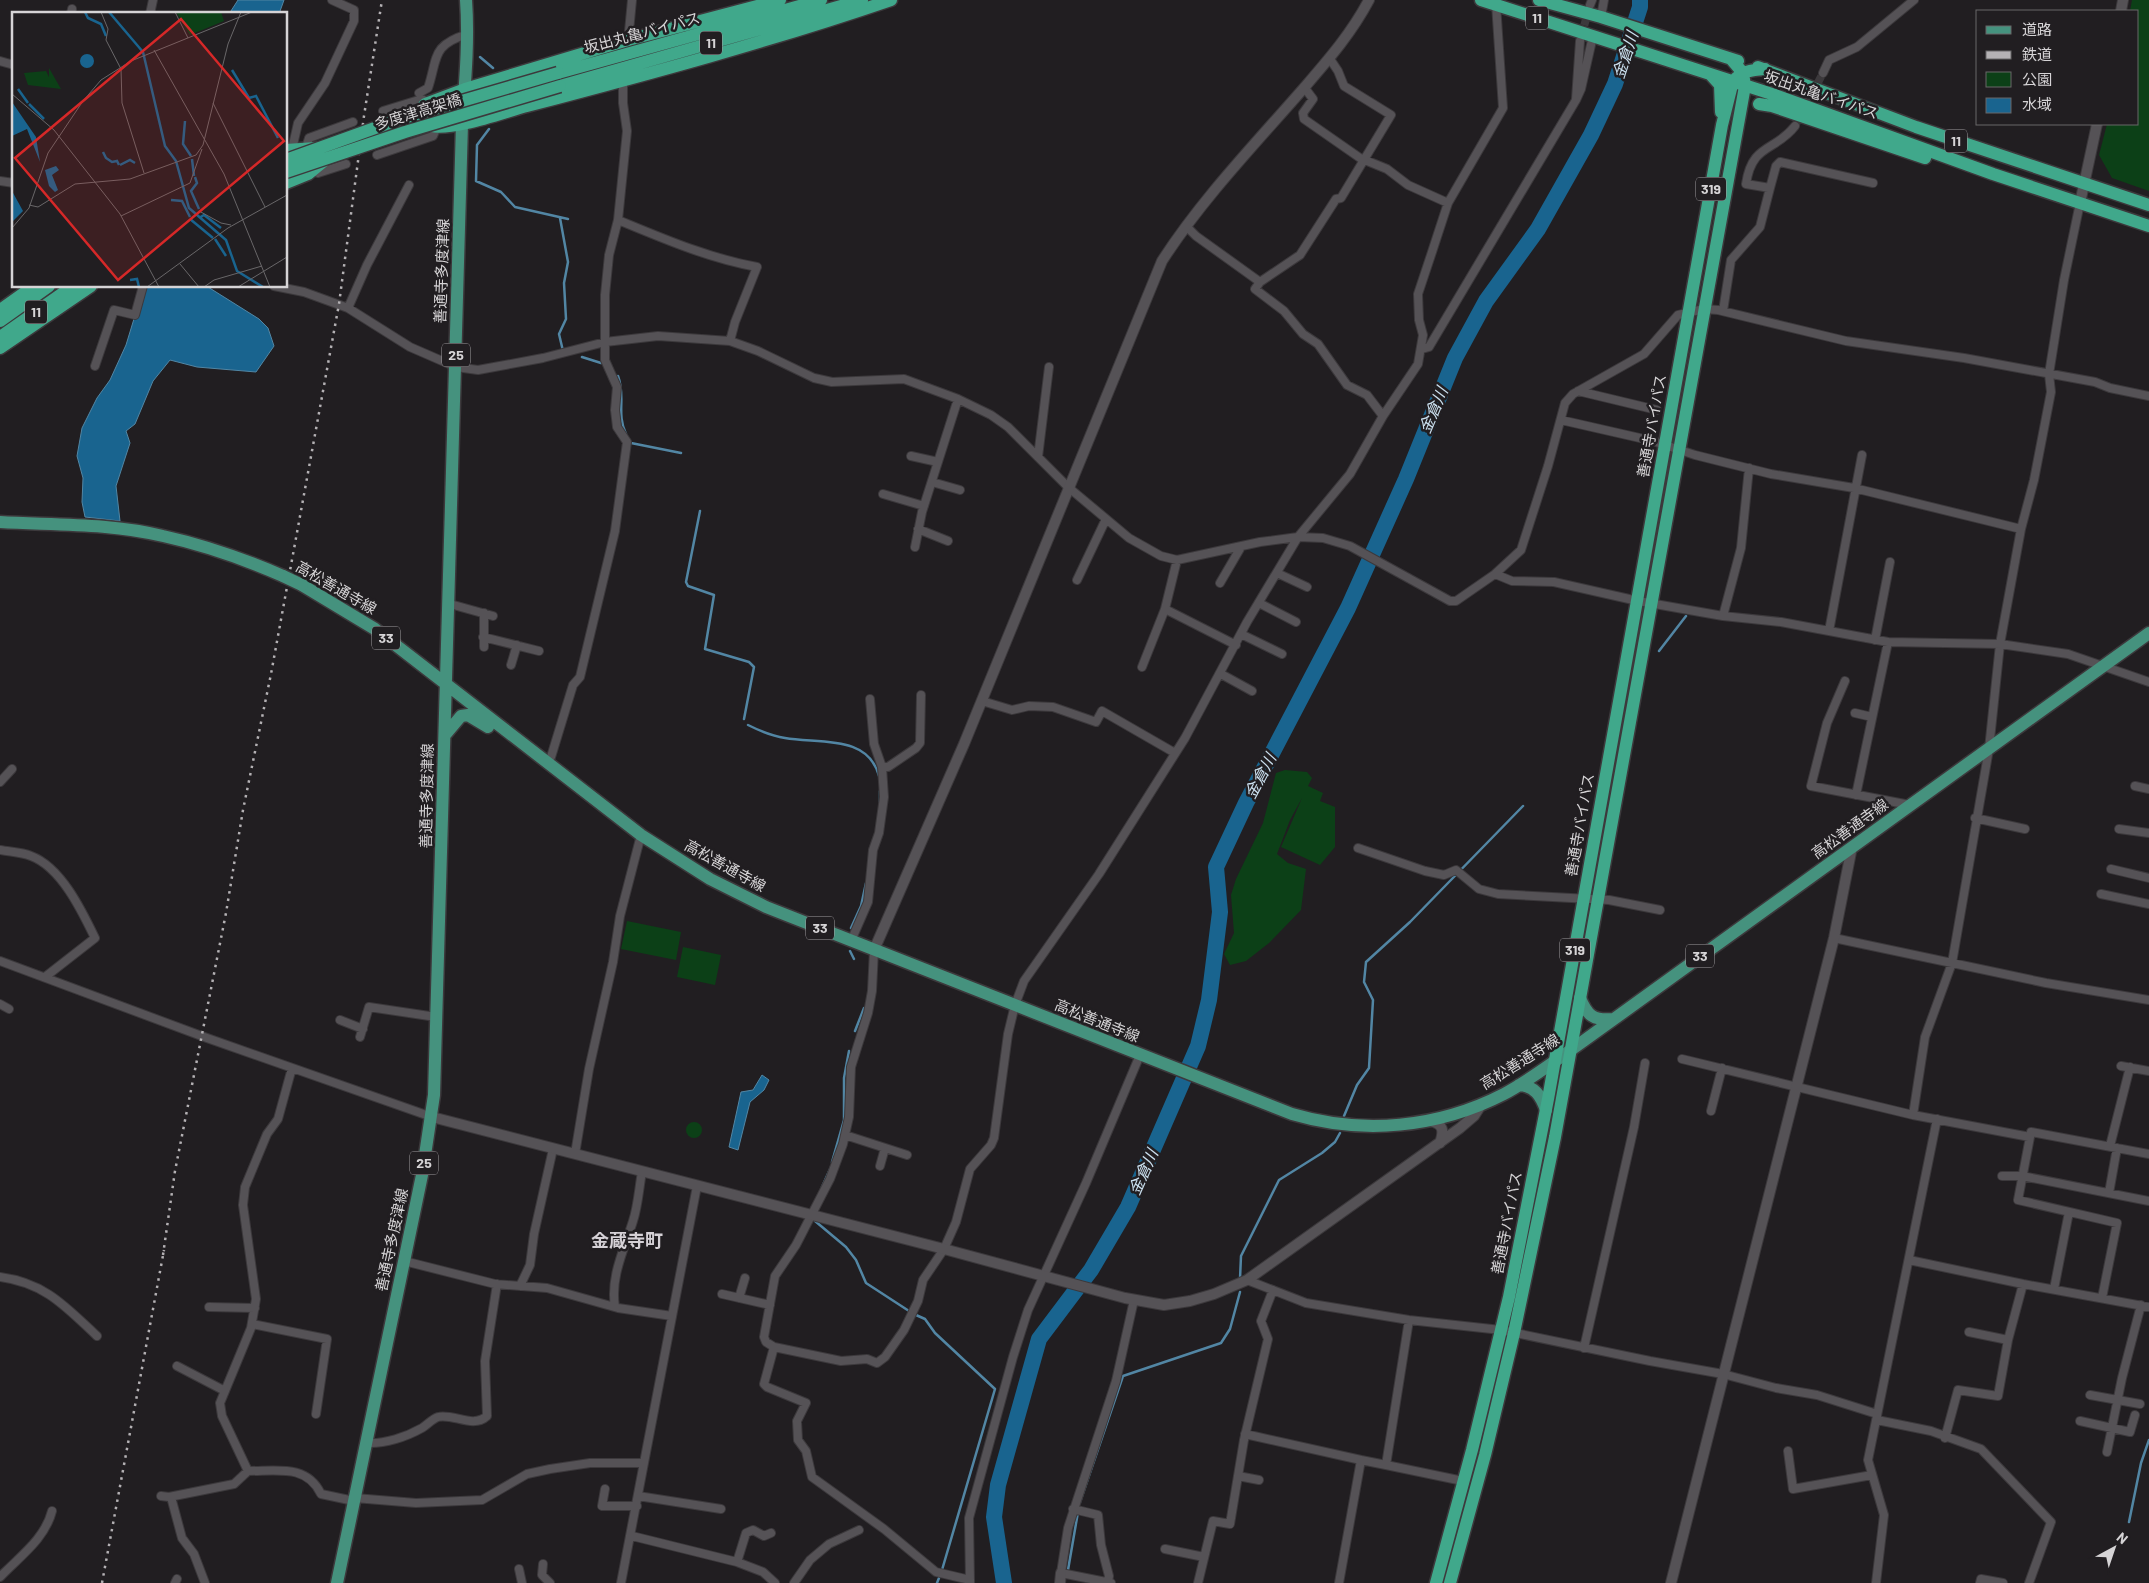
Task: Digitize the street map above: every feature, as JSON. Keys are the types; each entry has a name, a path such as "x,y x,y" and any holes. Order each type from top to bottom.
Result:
{"highway":[{"path":"780,0 464,89 428,103 415,121 437,127 462,124 623,78 754,45 890,0"},
{"name":"坂出丸亀バイパス","path":"558,73 821,0"},
{"name":"坂出丸亀バイパス","path":"560,86 862,0"},
{"name":"坂出丸亀バイパス","path":"1481,0 1733,81 1993,174 2149,226"},
{"name":"坂出丸亀バイパス","path":"1539,0 1601,17 1683,45 1765,69 1916,127 2149,205"},
{"path":"1732,60 1743,73"},
{"path":"1733,81 1743,73 1765,69"},
{"name":"多度津高架橋","path":"292,152 558,73"},
{"name":"善通寺バイパス","path":"1450,1583 1485,1454 1514,1333 1571,1050 1745,86 1743,73"},
{"path":"1710,74 1720,85 1722,125"},
{"name":"善通寺バイパス","path":"1436,1583 1464,1481 1501,1330 1546,1110 1722,125 1733,81"},
{"name":"多度津高架橋","path":"288,171 405,132 560,86"},
{"path":"1736,134 1752,109 1759,104 1773,102 1811,108"},
{"path":"1759,104 1772,106 1921,157 1993,174"},
{"path":"288,180 311,171 333,150 292,152"},
{"path":"0,310 31,288"},
{"name":"11","path":"0,321 46,288"},
{"name":"11","path":"0,337 70,288"},
{"path":"0,348 88,288"}],"main road":[{"name":"善通寺多度津線","path":"337,1583 432,1117 449,648 462,124 464,67 468,34 466,0"},
{"name":"高松善通寺線","path":"0,522 126,529 163,536 249,562 283,576 302,585 375,629 640,835 734,892 874,950 1203,1080 1313,1120 1362,1127 1408,1125 1430,1121 1481,1105 1519,1085 1613,1020 2149,633"},
{"path":"375,629 390,636 430,666 442,659 449,648"},
{"path":"446,710 454,700 464,699"},
{"path":"445,735 454,722 461,716 468,715 514,744 527,748"},
{"path":"1580,998 1585,1010 1591,1017 1597,1020 1613,1020"},
{"path":"1519,1085 1530,1087 1538,1093 1546,1110"}],"street":[{"path":"288,171 298,123 325,83 354,22 354,10 332,0"},
{"path":"628,42 632,0"},
{"path":"1369,0 1355,25 1330,59 1186,226 1162,261 1150,288 982,701 874,950 872,991 868,1013 851,1067 849,1116 845,1135 830,1179 796,1245 775,1276 764,1337 766,1342 774,1347 841,1361 867,1359 877,1363 885,1357 904,1330 918,1301 923,1280 944,1249 956,1222 970,1169 991,1145 994,1138 1008,1034 1014,1005 1024,981 1099,874 1175,753 1221,674 1241,634 1298,537 1350,474 1383,416 1414,370 1421,356 1423,335 1418,294 1448,203 1487,139 1503,108 1496,4"},
{"path":"1601,17 1604,0"},
{"path":"1823,72 1829,60 1857,47 1914,0"},
{"path":"419,93 428,88 433,62 438,52 446,43 468,34"},
{"path":"1422,349 1429,347 1576,100 1581,89 1593,36"},
{"path":"1576,100 1580,41"},
{"path":"1330,59 1338,71 1344,86 1392,115 1341,198 1336,199 1314,230 1300,255 1260,282 1255,289 1284,311 1303,334 1318,344 1348,385 1367,395 1383,416"},
{"path":"551,757 573,685 580,677 615,531 627,442 617,427 615,410 617,387 605,360 609,254 618,220 627,132 622,103 623,78"},
{"path":"1304,87 1313,99 1303,114 1304,120 1365,159 1387,169 1408,184 1448,203"},
{"path":"377,156 433,136 437,127 428,103 422,99 383,111"},
{"path":"292,152 309,138 353,122"},
{"path":"1913,1116 1925,1037 1952,963 1975,818 1989,749 2000,644 2021,529 2034,480 2051,392 2048,374 2064,280 2098,125"},
{"path":"1770,188 1746,184 1752,161 1761,151 1784,137 1796,126"},
{"path":"292,152 311,171 318,173 346,164"},
{"path":"1723,311 1731,260 1760,227 1776,166 1780,162 1873,183"},
{"path":"348,308 367,265 409,185"},
{"path":"618,220 675,244 730,262 757,268 735,322 730,341"},
{"path":"1186,226 1196,236 1260,282"},
{"path":"95,366 114,310 135,315 142,288"},
{"path":"284,288 304,292 348,308 410,347 456,366 478,370 543,358 605,342 658,336 730,341 758,351 814,378 859,382 904,379 958,399 991,415 1008,427 1068,487 1145,548 1177,560 1298,537 1322,538 1350,546 1450,601 1456,601 1515,558 1526,539 1565,403 1578,391 1644,354 1673,320 1690,311 1704,309 1723,311 1846,341 1964,358 2094,382 2110,388 2149,396"},
{"path":"100,322 108,325"},
{"path":"1038,457 1049,367"},
{"path":"1578,391 1657,410"},
{"path":"915,547 924,506 958,399"},
{"path":"1561,420 1749,468 1854,488 2021,529"},
{"path":"1830,631 1854,488 1862,455"},
{"path":"911,456 938,462"},
{"path":"1723,616 1741,548 1749,468"},
{"path":"932,482 960,490"},
{"path":"882,494 924,506"},
{"path":"1077,580 1106,519"},
{"path":"918,530 948,541"},
{"path":"1220,583 1241,547"},
{"path":"1142,667 1165,610 1177,560"},
{"path":"1875,640 1890,562"},
{"path":"1277,573 1307,587"},
{"path":"1495,574 1512,581 1554,582 1638,601 1723,616 1781,622 1888,642 2000,644 2068,654 2149,682"},
{"path":"1259,603 1296,622"},
{"path":"450,604 493,616"},
{"path":"1165,610 1236,645"},
{"path":"484,613 484,647"},
{"path":"1241,634 1282,654"},
{"path":"483,637 539,651"},
{"path":"1856,795 1888,642"},
{"path":"511,664 517,645"},
{"path":"1221,674 1252,691"},
{"path":"1845,681 1828,724 1811,786 1910,805"},
{"path":"882,767 888,767 920,743 920,694"},
{"path":"851,940 868,902 873,850 882,813 882,767 874,744 870,700"},
{"path":"982,701 1012,710 1030,706 1053,707 1096,722 1102,711 1175,753"},
{"path":"1855,713 1872,717"},
{"path":"0,782 12,769"},
{"path":"2135,786 2149,789"},
{"path":"1975,818 2025,829"},
{"path":"2119,829 2149,833"},
{"path":"575,1154 589,1069 613,962 620,916 640,835"},
{"path":"1671,1583 1834,938 1852,847"},
{"path":"1358,848 1394,860 1410,868 1444,875 1459,871 1479,889 1498,894 1609,900 1660,910"},
{"path":"0,850 32,856 46,865 77,901 95,938 45,977"},
{"path":"2111,869 2149,878"},
{"path":"2101,894 2149,904"},
{"path":"1834,938 2046,983 2149,1000"},
{"path":"0,961 432,1117 811,1214 1134,1300 1164,1305 1190,1301 1214,1294 1247,1280 1440,1143 1474,1116 1481,1105"},
{"path":"0,1004 9,1009"},
{"path":"340,1020 361,1033 369,1006 389,1006 436,1017"},
{"path":"774,1347 764,1384 806,1403 797,1421 798,1440 806,1451 812,1477 884,1529 936,1572 970,1582 970,1518 974,1494 1028,1310 1141,1056"},
{"path":"1682,1059 1913,1116 2030,1137"},
{"path":"1584,1348 1634,1127 1645,1063"},
{"path":"2121,1066 2149,1071"},
{"path":"2108,1193 2113,1147 2130,1067"},
{"path":"248,1471 222,1416 220,1403 252,1324 256,1300 243,1205 244,1187 267,1134 278,1119 292,1068"},
{"path":"1711,1111 1722,1068"},
{"path":"1876,1583 1884,1515 1868,1460 1937,1119"},
{"path":"1430,1121 1437,1122 1444,1131 1440,1143"},
{"path":"2102,1298 2117,1223 2018,1200 2031,1132 2149,1154"},
{"path":"845,1135 908,1155"},
{"path":"520,1286 530,1265 534,1234 553,1148"},
{"path":"880,1166 885,1148"},
{"path":"615,1307 612,1291 614,1280 634,1219 642,1172"},
{"path":"2002,1176 2022,1176 2149,1201"},
{"path":"621,1583 632,1536 644,1463 698,1186"},
{"path":"2054,1289 2069,1212"},
{"path":"1909,1260 2023,1284 2145,1306 2118,1400 2107,1452"},
{"path":"404,1261 497,1284 547,1288 615,1307 672,1316"},
{"path":"0,1277 26,1282 47,1292 97,1336"},
{"path":"739,1298 745,1278"},
{"path":"1247,1280 1306,1303 1409,1320 1501,1330 1584,1348 1723,1374 1776,1388 1817,1395 1877,1414 1877,1420"},
{"path":"367,1443 376,1443 402,1437 438,1417 464,1421 484,1419 487,1416 485,1361 497,1284"},
{"path":"1945,1438 1958,1390 1998,1396 2008,1340 2023,1284"},
{"path":"1198,1583 1213,1521 1230,1524 1245,1434 1268,1339 1261,1321 1272,1290"},
{"path":"722,1294 770,1305"},
{"path":"1077,1510 1098,1515 1101,1546 1110,1583 1061,1578 1068,1528 1077,1510 1114,1388 1134,1300"},
{"path":"209,1306 255,1308"},
{"path":"1386,1465 1409,1320"},
{"path":"252,1324 327,1339 316,1414"},
{"path":"1969,1332 2008,1340"},
{"path":"177,1366 225,1391"},
{"path":"2090,1394 2140,1404"},
{"path":"2080,1421 2130,1432 2135,1415"},
{"path":"1877,1420 1931,1431 1945,1438 1981,1449 2051,1522 2029,1583"},
{"path":"1245,1434 1464,1481"},
{"path":"1788,1451 1793,1490 1872,1475"},
{"path":"1339,1583 1361,1460"},
{"path":"162,1496 171,1497 234,1484 248,1471 303,1472 314,1481 322,1494 355,1499 416,1502 482,1500 527,1474 590,1463 644,1463"},
{"path":"1238,1476 1259,1480"},
{"path":"605,1490 602,1506 637,1506"},
{"path":"638,1496 721,1509"},
{"path":"171,1497 182,1538 194,1554 205,1583"},
{"path":"0,1577 35,1542 50,1521 52,1510"},
{"path":"736,1562 746,1533 752,1530 764,1536 771,1533"},
{"path":"794,1583 810,1560 829,1544 859,1530"},
{"path":"632,1536 736,1562 763,1572 775,1583"},
{"path":"1165,1549 1204,1557"},
{"path":"543,1564 542,1575 550,1583"},
{"path":"519,1569 522,1583"},
{"path":"1980,1583 1981,1579 2003,1583"}],"green space":[{"path":"2132,0 2149,0 2149,191 2112,178 2099,155 2107,125 2139,125 2139,10 2130,10"},
{"path":"1285,770 1307,772 1312,778 1308,786 1323,793 1320,801 1335,807 1335,847 1320,865 1281,847 1302,798 1290,820 1277,854 1288,863 1306,869 1301,910 1269,943 1246,961 1230,965 1224,954 1234,933 1231,895 1236,879 1263,823 1276,773"},
{"path":"627,921 681,932 676,960 621,949"},
{"path":"683,947 721,955 715,985 677,977"},
{"path":"694,1122 700,1124 702,1130 700,1136 694,1138 688,1136 686,1130 688,1124"}],"water":[{"path":"238,0 284,0 280,12 230,12"},
{"path":"143,288 210,288 259,319 268,328 274,346 256,372 197,367 170,360 153,381 135,424 126,431 130,443 116,486 120,521 85,517 82,502 83,478 77,456 82,428 97,398 110,380 126,345"},
{"path":"762,1075 769,1080 764,1090 750,1102 738,1150 729,1147 741,1092 753,1090"}],"waterway":[{"name":"金倉川","path":"1004,1583 994,1517 998,1485 1039,1339 1091,1270 1128,1207 1198,1046 1209,1000 1220,912 1216,867 1246,803 1348,608 1406,479 1455,358 1486,301 1538,229 1591,135 1615,84 1640,7 1640,0"},
{"path":"480,57 493,68"},
{"path":"489,129 477,145 476,181 501,192 515,207 568,219"},
{"path":"560,218 568,262 564,283 566,319 559,334 563,351"},
{"path":"582,357 601,363"},
{"path":"618,376 621,391 622,419 626,434"},
{"path":"631,443 681,453"},
{"path":"700,511 686,582 688,586 714,595 705,649 749,662 754,667 744,719"},
{"path":"1659,651 1686,616"},
{"path":"748,725 780,737 853,747 864,753 873,763 879,776"},
{"path":"880,791 880,802"},
{"path":"1344,1116 1357,1085 1369,1068 1373,1000 1364,982 1366,962 1410,922 1523,806"},
{"path":"851,928 861,906 866,883"},
{"path":"850,951 854,959"},
{"path":"855,1031 864,1008"},
{"path":"832,1162 844,1120 844,1078 849,1051"},
{"path":"1240,1279 1241,1256 1279,1180 1322,1153 1335,1142 1340,1133"},
{"path":"822,1187 831,1167"},
{"path":"815,1221 846,1247 856,1260 866,1283 909,1311"},
{"path":"1080,1502 1123,1376 1221,1343 1230,1329 1240,1292"},
{"path":"916,1315 925,1319 935,1333 995,1389 942,1570"},
{"path":"2129,1522 2141,1463 2149,1440"},
{"path":"1068,1570 1078,1512"},
{"path":"937,1583 939,1578"}],"tunnel":[{"path":"1581,37 1588,12"},
{"path":"1795,126 1823,73"}],"railway":[{"path":"163,1255 175,1171 226,913 243,810 271,674 339,304 364,116 382,0"},
{"path":"102,1583 164,1250"}],"district":[{"name":"金蔵寺町","path":"627,1241"}]}
